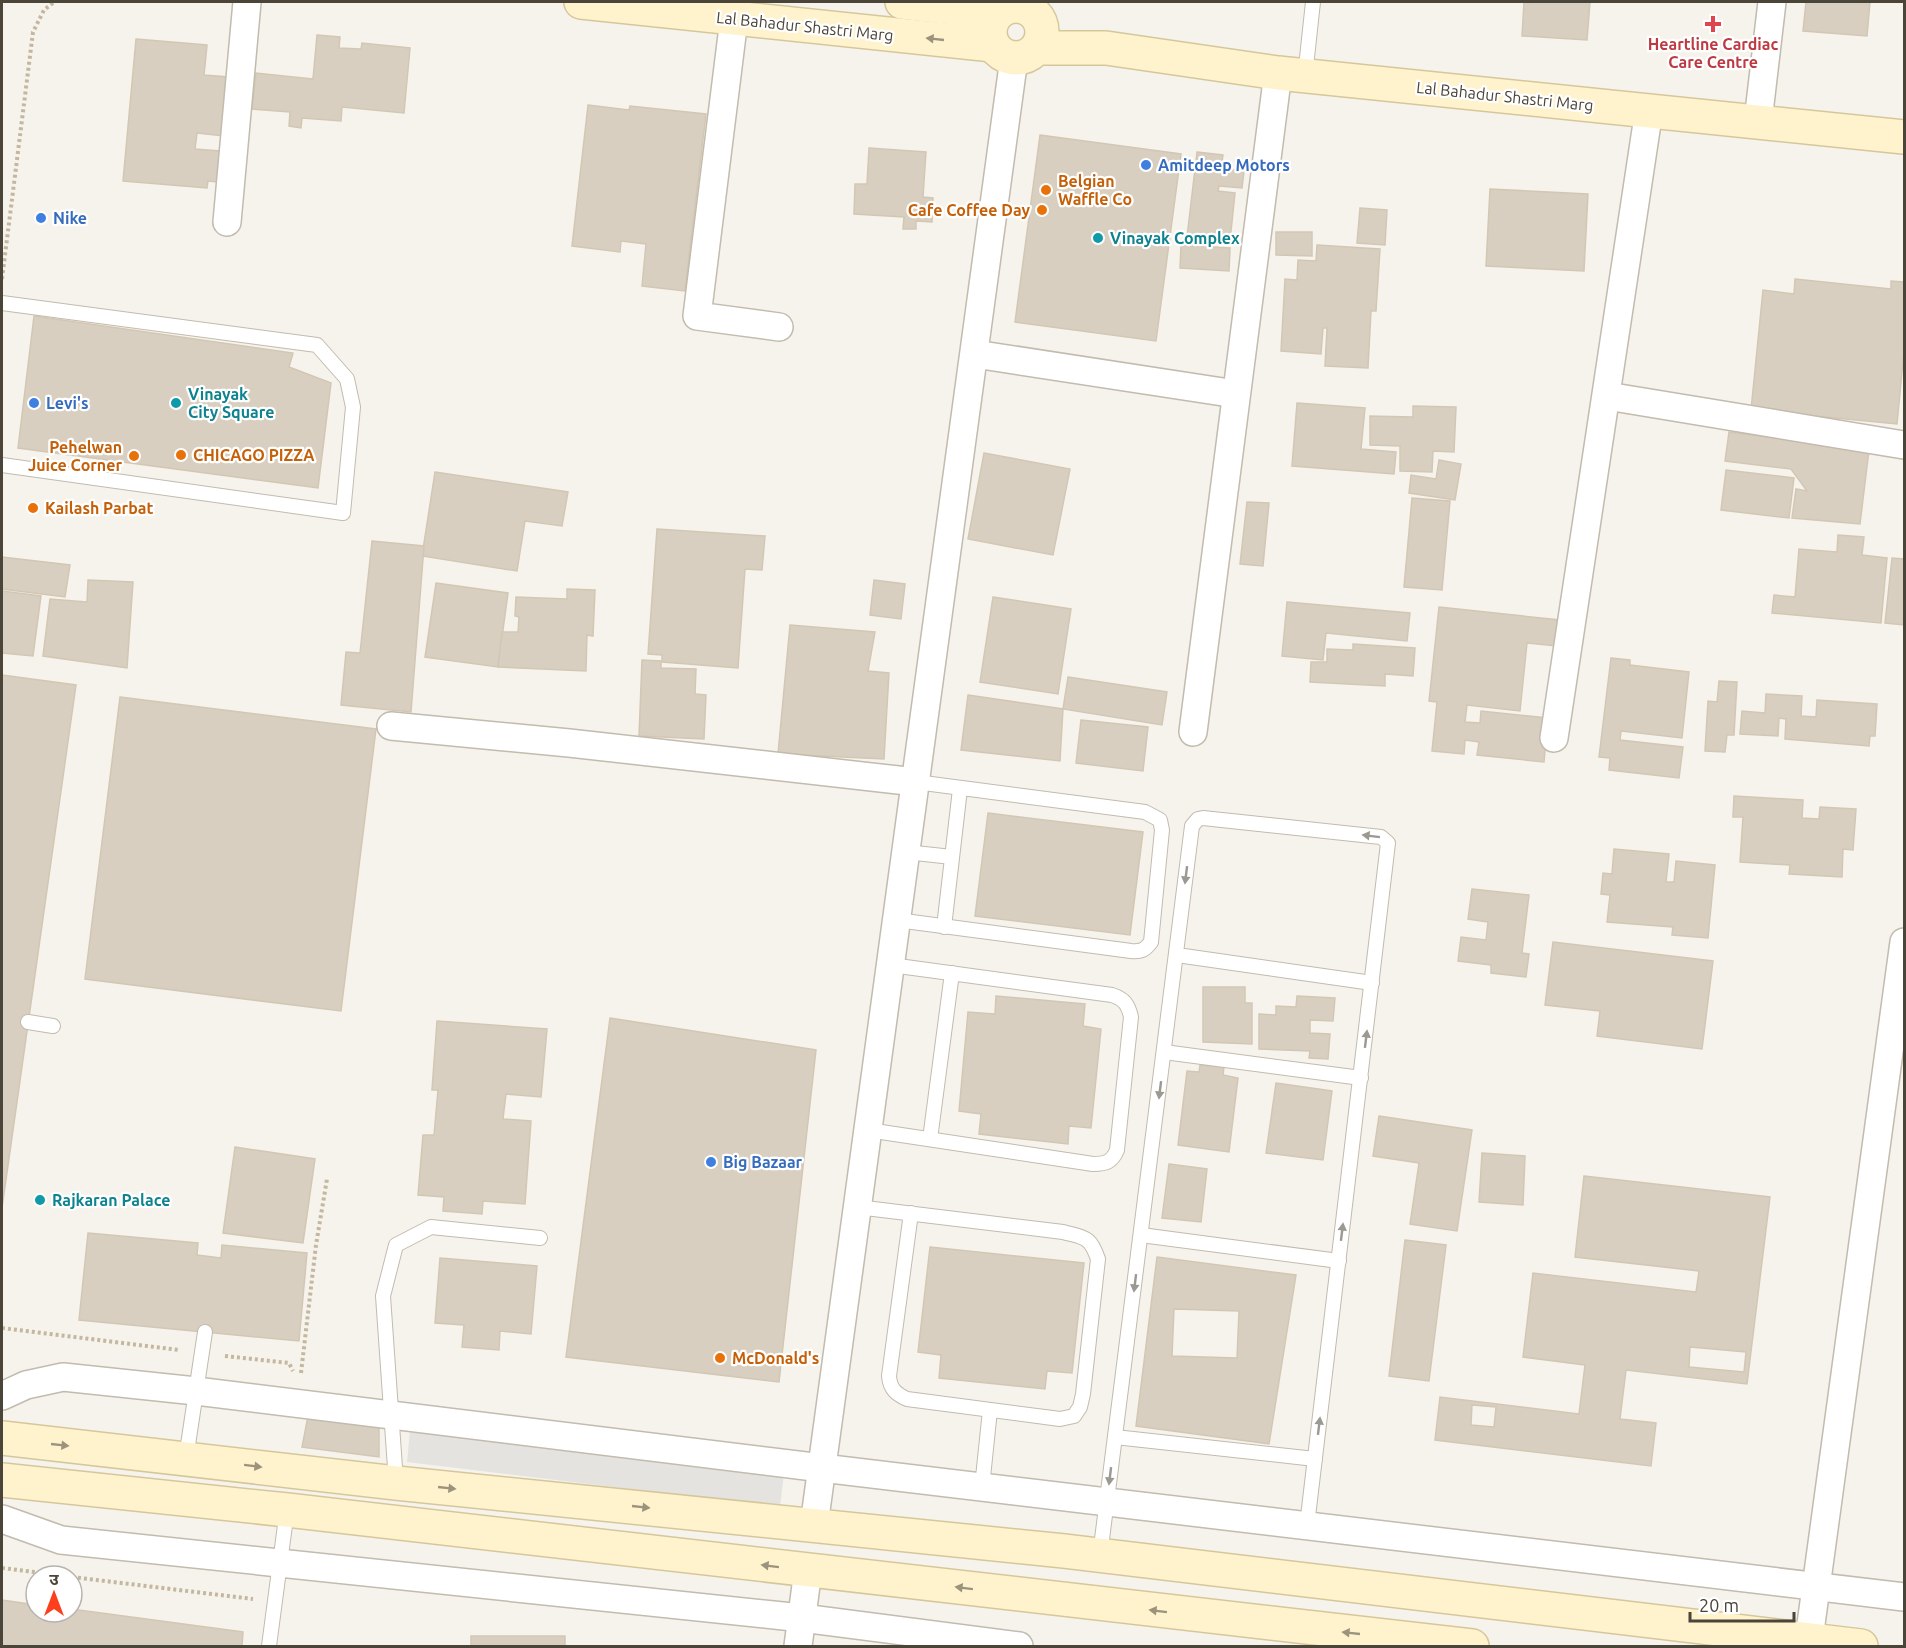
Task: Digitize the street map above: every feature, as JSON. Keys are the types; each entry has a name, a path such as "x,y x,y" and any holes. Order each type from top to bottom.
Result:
{"main road":[{"name":"Lal Bahadur Shastri Marg","path":"581,2 734,19 1018,28 1106,48 1291,74 1905,137"},
{"path":"902,2 1018,28"},
{"path":"2,1438 396,1483 1100,1555 1808,1643 1861,1647"},
{"path":"2,1480 287,1510 1472,1647"}],"street":[{"path":"227,222 247,2"},
{"path":"1758,121 1772,2"},
{"path":"734,19 697,315 779,327"},
{"path":"814,1525 1018,28"},
{"path":"1193,732 1236,394 1291,74"},
{"path":"1554,738 1649,110"},
{"path":"975,354 1236,394"},
{"path":"1607,396 1905,445"},
{"path":"391,726 569,743 916,782"},
{"path":"1808,1643 1905,942"},
{"path":"2,1396 26,1385 63,1377 196,1391 1905,1597"},
{"path":"2,1519 61,1540 802,1618 990,1645 1019,1647"},
{"path":"798,1647 808,1570"}],"lane":[{"path":"1291,74 1313,2"},
{"path":"2,303 317,345 347,379 353,407 343,513 2,465"},
{"path":"897,921 1140,952 1152,942 1162,830 1160,820 1145,812 916,782"},
{"path":"944,927 960,789"},
{"path":"1100,1555 1192,826 1197,819 1203,818 1381,837 1388,843 1307,1526"},
{"path":"906,852 952,857"},
{"path":"1177,955 1372,983"},
{"path":"868,1130 1093,1164 1104,1164 1113,1159 1117,1150 1131,1017 1129,1006 1123,999 1112,995 891,965"},
{"path":"930,1139 952,973"},
{"path":"28,1022 53,1026"},
{"path":"1164,1052 1361,1078"},
{"path":"857,1207 911,1213 1063,1232 1082,1237 1093,1245 1098,1259 1083,1394 1080,1407 1074,1416 1060,1419 907,1399 897,1394 890,1385 889,1376 911,1213"},
{"path":"396,1483 383,1296 396,1245 431,1227 540,1238"},
{"path":"1141,1236 1339,1261"},
{"path":"186,1458 205,1332"},
{"path":"982,1487 990,1410"},
{"path":"1115,1437 1315,1459"},
{"path":"269,1647 287,1510"}],"path":[{"path":"2,280 33,32 44,10 54,2"},
{"path":"301,1378 316,1245 327,1179"},
{"path":"2,1568 24,1571"},
{"path":"84,1578 275,1601"}],"shaded area":[{"path":"410,1430 784,1473 780,1507 407,1462"}],"building":[{"path":"1524,2 1590,2 1587,40 1522,36"},
{"path":"1806,2 1870,2 1867,36 1803,31"},
{"path":"317,35 340,37 339,48 361,49 362,43 410,48 404,113 342,107 341,121 302,118 301,128 289,126 290,112 252,109 256,73 313,79"},
{"path":"136,39 207,45 204,75 229,77 224,136 197,133 195,149 220,151 217,182 208,181 207,188 123,181"},
{"path":"588,105 629,110 630,106 706,114 685,291 642,286 646,244 621,241 620,252 572,246"},
{"name":"Vinayak Complex","path":"1040,135 1181,154 1156,341 1015,322"},
{"path":"869,148 926,152 923,197 933,198 932,222 916,221 916,229 903,229 904,217 854,214 855,184 867,184"},
{"path":"1197,152 1223,155 1221,169 1244,171 1242,188 1219,186 1218,191 1235,193 1230,241 1187,237"},
{"path":"1490,189 1588,194 1584,271 1486,266"},
{"path":"1360,208 1387,210 1385,245 1357,243"},
{"path":"1276,232 1312,232 1312,256 1276,255"},
{"path":"1181,245 1230,248 1229,271 1180,268"},
{"path":"1317,245 1380,249 1376,311 1371,311 1368,368 1325,366 1327,328 1323,328 1321,354 1281,351 1285,279 1297,280 1298,260 1316,261"},
{"path":"1795,279 1891,289 1891,281 1904,282 1904,351 1897,424 1751,410 1763,290 1794,294"},
{"name":"Vinayak City Square","path":"34,316 293,353 289,367 331,383 318,488 18,448"},
{"path":"1297,403 1365,408 1361,449 1396,452 1394,474 1292,466"},
{"path":"1413,406 1456,407 1454,452 1433,451 1432,472 1400,471 1400,446 1370,445 1370,416 1413,417"},
{"path":"1729,432 1869,450 1860,524 1792,518 1796,489 1807,491 1791,469 1725,461"},
{"path":"984,453 1070,469 1053,555 968,539"},
{"path":"1439,460 1461,464 1455,500 1409,493 1411,475 1436,479"},
{"path":"1726,470 1794,478 1789,518 1721,510"},
{"path":"435,472 568,492 562,526 525,521 517,571 422,556"},
{"path":"1412,498 1450,501 1442,590 1404,587"},
{"path":"1247,502 1269,503 1263,566 1240,564"},
{"path":"657,529 765,536 762,570 745,569 738,668 662,662 662,655 648,654"},
{"path":"1838,535 1864,537 1862,555 1887,558 1881,623 1772,613 1774,595 1795,597 1799,549 1837,552"},
{"path":"372,541 424,546 411,712 341,705 346,652 360,653"},
{"path":"2,557 70,565 65,597 2,589"},
{"path":"1892,558 1904,559 1904,625 1885,623"},
{"path":"88,580 133,582 127,668 43,656 50,599 87,602"},
{"path":"874,580 905,584 901,619 870,615"},
{"path":"436,583 508,593 498,667 425,657"},
{"path":"567,589 595,590 593,636 587,635 586,671 498,667 502,632 518,632 519,617 515,616 516,597 567,599"},
{"path":"2,591 41,596 33,656 2,653"},
{"path":"993,597 1071,609 1058,694 980,682"},
{"path":"1287,602 1410,613 1407,641 1326,633 1323,660 1282,656"},
{"path":"1439,607 1560,620 1557,646 1527,643 1520,711 1467,705 1465,722 1480,723 1481,711 1548,718 1544,762 1477,755 1479,742 1465,740 1464,754 1432,751 1437,702 1429,701"},
{"path":"790,625 875,632 868,671 889,673 884,759 778,754"},
{"path":"1353,644 1415,648 1413,676 1385,674 1385,686 1310,682 1311,662 1327,662 1327,649 1353,650"},
{"path":"1611,658 1630,660 1630,665 1689,672 1682,738 1621,731 1620,740 1683,747 1679,778 1609,770 1610,758 1599,757"},
{"path":"642,660 661,661 661,668 696,669 695,694 706,695 704,739 639,736"},
{"path":"2,675 76,685 2,1208"},
{"path":"1068,677 1167,692 1162,725 1063,709"},
{"path":"1719,681 1737,682 1734,735 1727,735 1725,752 1705,751 1708,701 1717,702"},
{"path":"1766,694 1802,696 1801,716 1816,717 1817,700 1877,704 1875,736 1870,736 1869,746 1785,739 1786,719 1779,718 1778,736 1740,734 1742,711 1765,713"},
{"path":"968,695 1063,709 1060,761 961,750"},
{"path":"120,697 376,729 341,1011 85,979"},
{"path":"1081,720 1148,727 1143,771 1076,763"},
{"path":"1734,796 1803,800 1802,818 1819,819 1820,807 1856,809 1853,850 1843,849 1842,877 1789,874 1790,865 1740,862 1743,817 1733,817"},
{"path":"988,813 1143,832 1130,935 975,916"},
{"path":"1614,849 1669,854 1666,882 1674,882 1676,861 1715,865 1708,938 1672,935 1673,927 1607,922 1610,895 1601,894 1603,873 1612,874"},
{"path":"1472,889 1529,895 1522,953 1529,954 1526,977 1491,973 1491,965 1458,961 1461,937 1486,940 1488,922 1468,919"},
{"path":"1553,942 1713,961 1702,1049 1597,1036 1600,1011 1545,1005"},
{"path":"1203,987 1245,987 1245,1003 1252,1003 1252,1044 1203,1042"},
{"path":"996,996 1085,1004 1083,1026 1101,1029 1091,1128 1069,1126 1068,1144 979,1134 981,1114 959,1111 968,1012 995,1014"},
{"path":"1297,996 1335,998 1333,1021 1310,1020 1310,1033 1330,1034 1328,1059 1309,1058 1310,1051 1259,1049 1259,1014 1276,1015 1276,1006 1296,1007"},
{"path":"610,1018 816,1050 779,1382 566,1357"},
{"path":"437,1021 547,1029 541,1097 506,1094 503,1119 531,1121 525,1204 483,1201 482,1214 443,1211 444,1197 418,1195 423,1135 434,1135 438,1090 432,1090"},
{"path":"1200,1065 1224,1067 1223,1075 1238,1078 1229,1152 1178,1145 1187,1071 1199,1072"},
{"path":"1276,1083 1332,1091 1323,1160 1266,1153"},
{"path":"1379,1116 1472,1130 1457,1231 1410,1224 1419,1163 1373,1156"},
{"path":"235,1147 315,1159 303,1243 223,1233"},
{"path":"1482,1153 1525,1156 1523,1205 1479,1202"},
{"path":"1169,1164 1207,1169 1201,1222 1162,1218"},
{"path":"1584,1176 1770,1197 1747,1384 1626,1370 1620,1419 1656,1423 1651,1466 1435,1440 1440,1397 1579,1414 1585,1365 1523,1357 1533,1273 1696,1292 1699,1271 1575,1257","holes":["1690,1347 1746,1352 1744,1372 1689,1367","1472,1405 1496,1407 1494,1427 1471,1425"]},
{"path":"88,1233 198,1243 197,1255 221,1258 222,1245 307,1253 299,1341 79,1320"},
{"path":"1405,1240 1446,1245 1429,1381 1389,1376"},
{"path":"930,1247 1084,1263 1072,1373 1047,1371 1045,1389 939,1378 941,1355 918,1352"},
{"path":"1157,1257 1296,1275 1269,1444 1136,1426","holes":["1174,1309 1239,1311 1237,1358 1172,1356"]},
{"path":"440,1258 537,1266 531,1334 500,1331 499,1350 462,1347 464,1325 435,1323"},
{"path":"308,1416 379,1424 379,1457 302,1447"},
{"path":"2,1600 24,1603 24,1624 84,1624 84,1611 243,1632 242,1646 2,1646"},
{"path":"471,1636 565,1636 565,1646 471,1646"}],"place":[{"name":"Heartline Cardiac Care Centre","path":"1713,24"},
{"name":"Amitdeep Motors","path":"1146,165"},
{"name":"Belgian Waffle Co","path":"1046,190"},
{"name":"Cafe Coffee Day","path":"1042,210"},
{"name":"Nike","path":"41,218"},
{"name":"Vinayak Complex","path":"1098,238"},
{"name":"Levi's","path":"34,403"},
{"name":"Vinayak City Square","path":"176,403"},
{"name":"CHICAGO PIZZA","path":"181,455"},
{"name":"Pehelwan Juice Corner","path":"134,456"},
{"name":"Kailash Parbat","path":"33,508"},
{"name":"Big Bazaar","path":"711,1162"},
{"name":"Rajkaran Palace","path":"40,1200"},
{"name":"McDonald's","path":"720,1358"}]}
